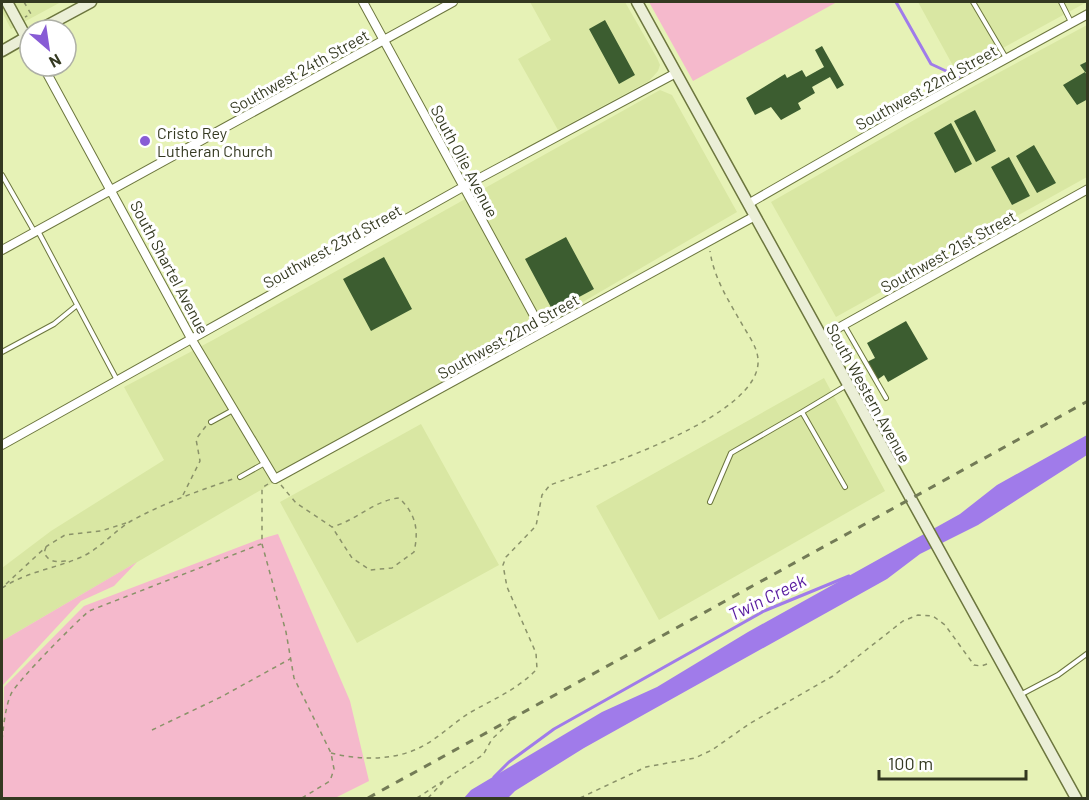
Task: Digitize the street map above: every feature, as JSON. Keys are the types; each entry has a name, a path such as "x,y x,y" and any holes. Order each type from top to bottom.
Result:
{"main road":[{"path":"7,2 18,21"},
{"path":"61,18 91,2"},
{"name":"South Western Avenue","path":"637,2 1076,798"},
{"path":"2,51 18,43"}],"street":[{"name":"South Olie Avenue","path":"363,2 543,332"},
{"name":"Southwest 24th Street","path":"2,250 453,2"},
{"name":"Southwest 22nd Street","path":"748,204 1088,14"},
{"name":"Southwest 23rd Street","path":"2,445 463,187 676,73"},
{"name":"South Shartel Avenue","path":"50,78 192,340 275,479"},
{"name":"Southwest 21st Street","path":"822,337 1088,189"},
{"name":"Southwest 22nd Street","path":"275,479 755,216"}],"lane":[{"path":"972,2 1006,58"},
{"path":"1061,2 1071,23"},
{"path":"2,176 36,231 118,381"},
{"path":"2,352 54,324 76,306"},
{"path":"844,325 886,398"},
{"path":"710,502 731,453 848,384"},
{"path":"211,422 233,410"},
{"path":"802,412 845,487"},
{"path":"240,477 266,463"},
{"path":"1020,696 1058,675 1088,653"}],"path":[{"path":"24,2 31,14 24,18"},
{"path":"331,753 357,759 386,756 420,747 468,714 525,682 537,669 536,653 507,587 503,565 506,556 536,526 542,495 550,485 684,433 736,400 754,378 758,361 755,348 718,282 708,242"},
{"path":"182,496 200,461 196,439 201,430 211,422"},
{"path":"2,587 47,546 65,535 101,531 129,522 182,496 240,477"},
{"path":"302,798 330,781 334,769 331,753 294,678 262,544 262,488 275,479 296,503 332,528 352,558 370,570 392,568 414,552 418,533 410,509 399,498 386,500 351,522 332,528"},
{"path":"2,587 22,576 70,561 97,549 129,522"},
{"path":"2,740 6,710 13,691 75,622 89,611 262,544"},
{"path":"47,546 44,553 48,560 70,561"},
{"path":"579,798 646,767 695,758 712,750 749,724 833,676 903,621 918,615 933,616 945,625 974,665 981,666 999,659"},
{"path":"152,729 221,697 291,659"},
{"path":"417,798 483,755 492,739 517,716"},
{"path":"428,798 446,780"}],"shaded area":[{"path":"2,2 61,2 31,18 18,18 18,25 11,29 2,12"},
{"path":"530,2 625,2 657,58 660,65 658,71 649,81 558,130 518,59 551,40"},
{"path":"649,2 837,2 693,81"},
{"path":"918,2 1087,2 957,73"},
{"path":"1087,25 1087,177 836,317 771,202 963,92"},
{"path":"660,90 672,95 737,212 2,641 2,568 51,531 164,460 124,387 213,340"},
{"path":"824,378 885,491 659,620 596,506"},
{"path":"421,424 499,565 357,643 280,502"},
{"path":"1087,435 1087,455 978,525 920,554 887,579 584,748 515,791 508,798 464,798 471,790 602,712 657,687 748,632 960,514 997,485"},
{"path":"278,534 350,701 369,781 335,798 2,798 4,687 84,606"},
{"path":"137,562 114,586 81,601 2,686 2,641"}],"building":[{"path":"605,20 635,75 619,84 589,29"},
{"path":"822,46 844,85 837,89 830,77 812,87 815,93 798,103 801,109 781,120 771,107 755,115 746,98 785,74 787,78 802,70 806,77 824,67 815,50"},
{"path":"1088,61 1088,73 1080,65"},
{"path":"1085,72 1088,77 1088,99 1077,105 1063,85"},
{"path":"975,110 996,151 976,162 954,121"},
{"path":"951,123 972,164 955,173 934,133"},
{"path":"1034,145 1056,183 1037,193 1016,156"},
{"path":"1009,157 1030,196 1012,205 991,167"},
{"path":"566,237 594,289 553,311 525,259"},
{"path":"384,257 412,309 371,331 343,279"},
{"path":"906,321 928,359 888,382 884,375 877,380 867,362 875,358 867,343"}],"waterway":[{"path":"896,2 931,64 959,77"},
{"name":"Twin Creek","path":"494,777 509,762 554,729 764,611 849,576"}],"railway":[{"path":"368,798 1088,401"}],"place":[{"name":"Cristo Rey Lutheran Church","path":"145,141"}]}
